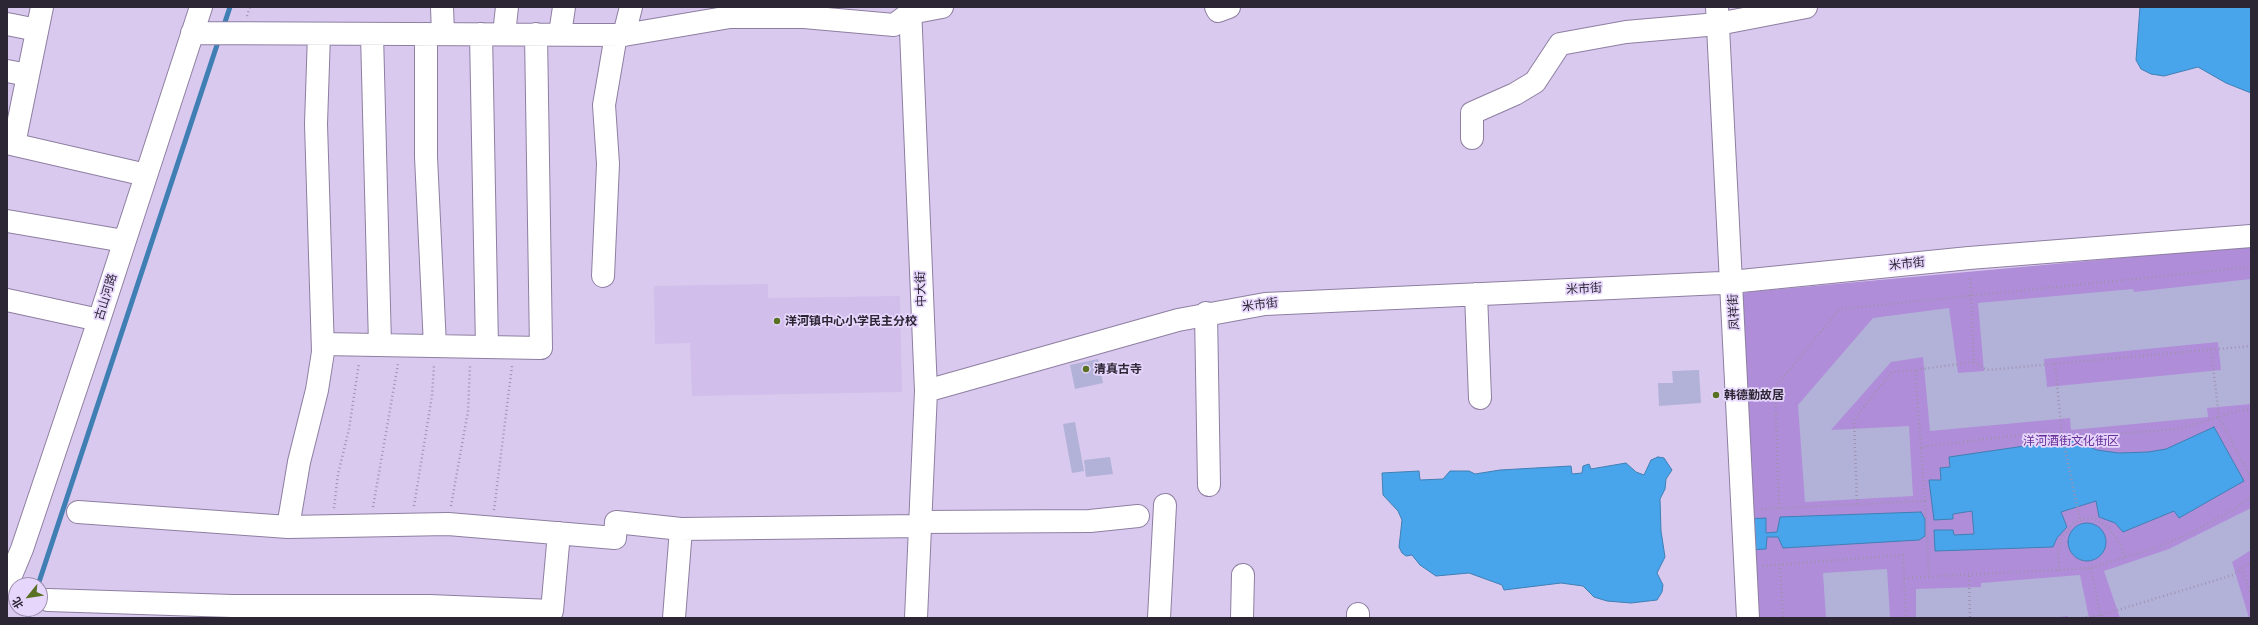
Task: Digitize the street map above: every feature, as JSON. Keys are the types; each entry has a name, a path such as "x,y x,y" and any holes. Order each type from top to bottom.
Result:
{"street":[{"path":"42,7 28,76 11,143 146,175"},
{"name":"古山河路","path":"7,585 14,547 99,320 201,7"},
{"path":"435,346 426,156 435,34 442,7"},
{"path":"504,34 507,7"},
{"path":"560,34 564,7"},
{"path":"603,276 608,164 604,105 620,35 631,7"},
{"path":"192,33 620,35 730,17 804,17 894,25 910,10 942,7"},
{"path":"1216,7 1218,11 1230,7"},
{"path":"1472,138 1472,113 1515,94 1535,82 1560,44 1717,15 1806,7"},
{"name":"中大街","path":"910,10 926,391 916,618"},
{"name":"凤祥街","path":"1717,15 1732,282 1748,618"},
{"path":"7,24 37,30"},
{"path":"288,527 299,462 317,390 323,344 316,124 319,34"},
{"path":"372,34 381,345"},
{"path":"478,347 480,34"},
{"path":"323,344 541,348 536,34"},
{"path":"7,71 28,76"},
{"path":"7,221 124,241"},
{"name":"米市街","path":"926,391 1103,340 1206,314 1265,304 1732,282 1969,258 2251,236"},
{"path":"1476,294 1480,398"},
{"path":"8,304 99,320"},
{"path":"1206,314 1209,486"},
{"path":"1159,618 1165,505"},
{"path":"78,512 288,527 448,524 615,538 616,522 680,529 1090,521 1138,516"},
{"path":"674,618 680,529"},
{"path":"48,600 232,606 429,606 552,611 559,533"},
{"path":"1242,618 1243,575"}],"path":[{"path":"1969,258 1974,362"},
{"path":"1779,508 1775,387 1840,309 2251,267"},
{"path":"333,525 338,474 349,430 381,345"},
{"path":"371,525 381,345"},
{"path":"411,524 432,396 435,346"},
{"path":"1858,504 1854,419 1892,372 1974,362 1987,370 2251,346"},
{"path":"448,524 478,347"},
{"path":"491,528 507,415 513,347"},
{"path":"2211,349 2219,417 2251,478"},
{"path":"2055,364 2062,435 2080,520"},
{"path":"1915,370 1929,577"},
{"path":"1921,448 2045,432 2078,437 2179,429 2233,412 2251,409"},
{"path":"1904,578 1969,576 2091,568 2191,533 2251,497"},
{"path":"1743,509 1925,501"},
{"path":"2059,571 2058,552 2062,538 2067,530 2080,520 2093,518 2109,528 2120,544 2125,557"},
{"path":"1746,567 1903,555 1906,618"},
{"path":"2082,618 2101,617 2233,575 2251,561"},
{"path":"1780,564 1783,618"},
{"path":"2091,568 2101,617"},
{"path":"2242,568 2251,596"},
{"path":"1969,576 1970,618"}],"shaded area":[{"name":"洋河镇中心小学民主分校","path":"768,284 768,298 900,296 902,392 692,396 690,343 655,344 654,286"}],"green space":[{"name":"洋河酒街文化街区","path":"2251,246 2251,618 1748,618 1730,298 1748,292"}],"water":[{"path":"2140,7 2251,7 2251,93 2226,83 2198,67 2164,76 2151,74 2141,69 2136,60"},
{"path":"2214,427 2244,481 2179,518 2174,511 2123,532 2115,523 2099,517 2096,501 2061,512 2067,527 2057,538 2053,547 1935,551 1934,530 1953,530 1954,535 1974,534 1972,511 1953,514 1953,519 1934,520 1929,480 1941,480 1940,468 1950,467 1949,457 2059,441 2074,441 2097,450 2119,453 2148,452 2166,449"},
{"path":"1658,457 1664,458 1672,470 1666,479 1665,489 1660,499 1661,531 1665,557 1657,573 1663,585 1662,592 1657,600 1631,603 1607,601 1594,597 1583,586 1561,583 1504,590 1502,585 1469,573 1436,576 1420,565 1412,555 1406,556 1402,553 1399,547 1402,520 1398,511 1383,495 1382,473 1419,471 1420,480 1443,479 1450,471 1469,471 1475,474 1500,470 1571,466 1572,474 1582,473 1583,466 1589,464 1591,469 1626,463 1636,472 1644,475 1651,460"},
{"path":"1921,512 1925,519 1925,536 1919,540 1783,548 1778,537 1767,537 1766,549 1747,550 1745,519 1766,518 1766,533 1777,532 1780,517"},
{"path":"2087,523 2097,526 2103,532 2106,542 2103,552 2097,558 2087,561 2077,558 2071,552 2068,542 2071,532 2077,526"}],"building":[{"path":"2251,279 2251,404 2207,408 2208,417 2071,430 2070,418 1930,431 1923,357 1891,362 1831,430 1909,426 1913,496 1805,502 1798,405 1873,318 1949,308 1958,373 1984,371 1978,303 2133,289 2134,292","holes":["2218,342 2221,370 2047,387 2044,359"]},
{"path":"1098,359 1103,383 1075,389 1070,365"},
{"path":"1699,370 1701,403 1659,406 1658,383 1673,383 1672,371"},
{"path":"1075,422 1084,471 1072,473 1063,424"},
{"path":"1110,457 1113,474 1086,477 1084,460"},
{"path":"2251,508 2251,550 2232,562 2249,618 2120,618 2104,571 2169,549"},
{"path":"1887,569 1890,618 1826,618 1823,573"},
{"path":"2080,575 2089,618 2068,618 2068,616 2052,618 1916,618 1916,589 1981,587 1981,583"}],"waterway":[{"path":"223,28 230,7"},
{"path":"41,577 219,39"}],"place":[{"name":"洋河镇中心小学民主分校","path":"777,321"},
{"name":"清真古寺","path":"1086,369"},
{"name":"韩德勤故居","path":"1716,395"}]}
